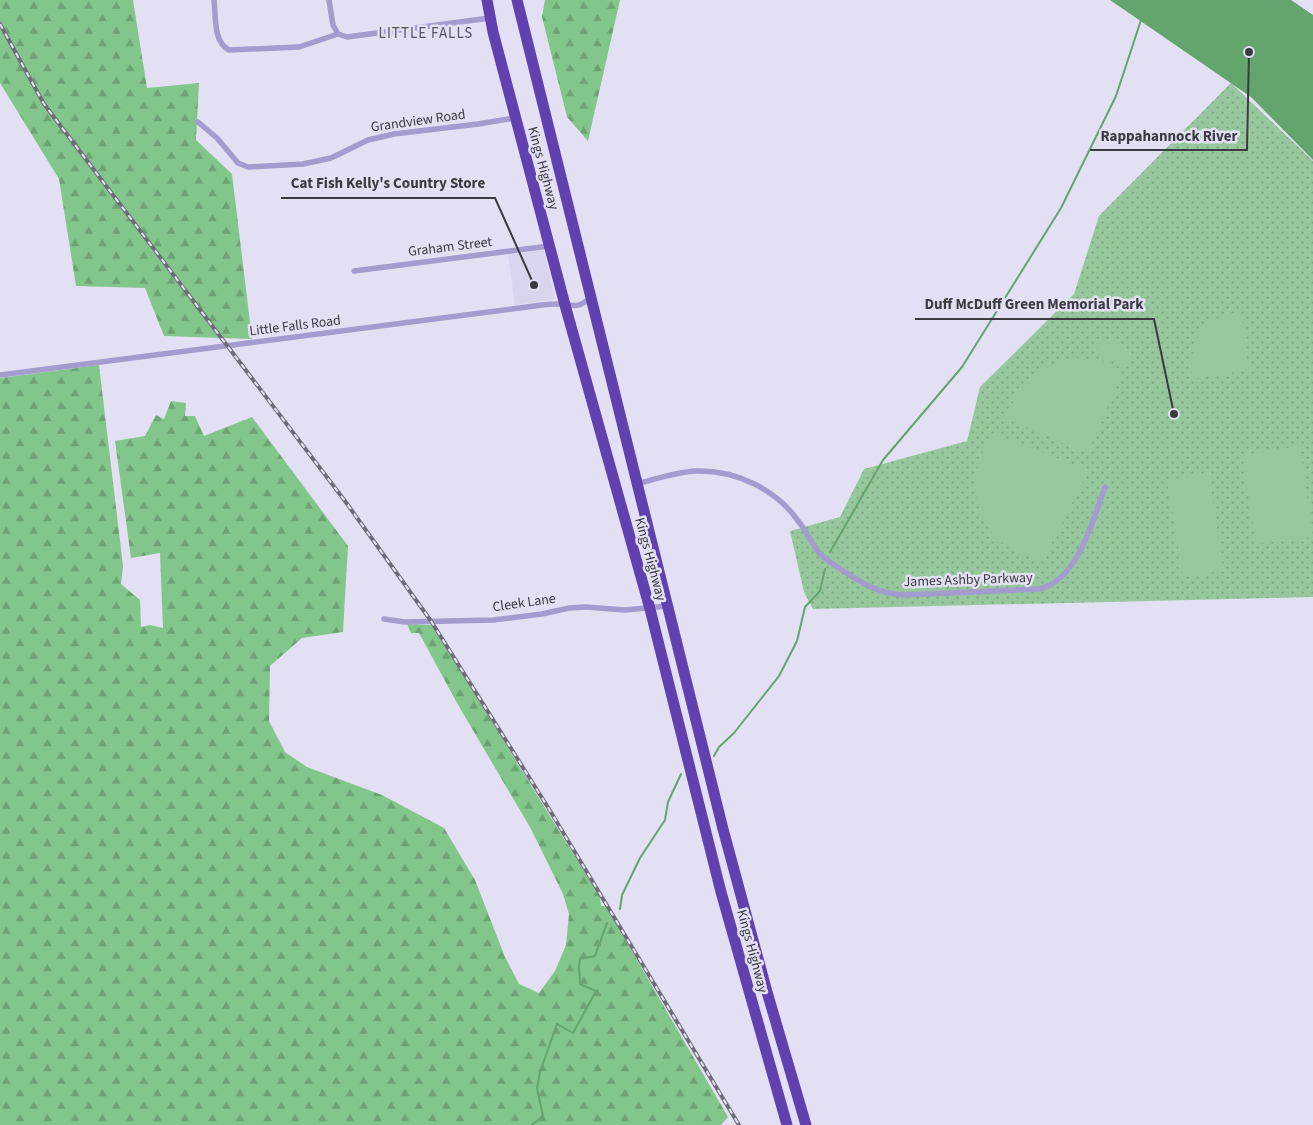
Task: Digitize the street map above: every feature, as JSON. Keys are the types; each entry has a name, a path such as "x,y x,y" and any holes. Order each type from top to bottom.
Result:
{"highway":[{"name":"Kings Highway","path":"487,0 515,118 549,246 650,608 721,892 787,1125"},
{"name":"Kings Highway","path":"517,0 723,830 767,992 806,1125"},
{"path":"749,996 767,992"}],"street":[{"path":"214,0 218,40 229,50 300,47 338,34 347,37 490,18"},
{"path":"330,0 333,25 338,34"},
{"name":"Grandview Road","path":"198,122 217,138 238,163 248,167 303,164 331,158 359,143 377,138 515,118"},
{"name":"Graham Street","path":"354,271 549,246"},
{"name":"Little Falls Road","path":"0,375 556,304 581,305 590,298"},
{"name":"James Ashby Parkway","path":"637,484 674,474 697,471 723,473 748,481 771,494 788,509 800,522 816,549 827,560 868,586 886,593 904,595 1039,589 1054,585 1065,575 1080,550 1105,487"},
{"name":"Cleek Lane","path":"384,619 405,622 484,620 524,617 569,608 586,607 625,610 667,606"}],"shaded area":[{"path":"1110,0 1291,0 1313,15 1313,160 1251,97"},
{"path":"1231,83 1313,161 1313,597 813,609 804,592 790,531 840,517 864,469 967,441 980,387 1074,294 1099,216"},
{"path":"544,250 555,299 515,305 508,254"},
{"path":"1241,311 1249,370 1192,379 1193,352 1200,333 1216,319"},
{"path":"1106,339 1122,346 1132,360 1127,364 1116,363 1096,353 1097,343"},
{"path":"1079,358 1100,361 1123,370 1090,449 1084,452 1005,418 1018,394 1033,377 1053,365"},
{"path":"994,436 1010,439 1082,468 1086,476 1042,562 1002,543 986,525 981,515 978,505 977,472 983,452"},
{"path":"1300,446 1313,537 1256,544 1242,455"},
{"path":"1209,473 1223,571 1183,577 1167,480"}],"green space":[{"path":"0,0 133,0 147,88 199,83 196,140 232,174 252,339 164,336 145,288 76,286 59,179 0,83"},
{"path":"545,0 620,0 588,141 567,117 542,17"},
{"path":"99,365 123,566 121,584 140,600 141,627 150,625 163,628 160,553 131,558 115,441 145,436 156,415 164,419 171,401 186,403 185,416 195,416 204,436 252,417 348,546 343,632 302,638 270,666 269,721 285,752 307,767 382,795 444,828 475,880 505,957 519,984 539,993 555,971 566,945 569,914 563,894 531,829 457,703 419,633 411,633 407,624 432,625 600,897 601,906 605,906 615,922 728,1117 721,1125 0,1125 0,378"}],"waterway":[{"path":"830,552 883,460 962,367 1061,208 1116,96 1141,20"},
{"path":"714,756 719,747 734,733 779,676 797,641 805,607 820,591 825,569"},
{"path":"620,909 622,895 640,858 665,820 668,802 681,774"},
{"path":"532,1125 543,1116 537,1088 540,1072 557,1024 573,1033 596,991 580,984 580,959 595,956 607,923"}],"railway":[{"path":"0,24 44,104 345,501 431,621 549,809 739,1125"}],"place":[{"name":"Rappahannock River","path":"1249,52"},
{"name":"Cat Fish Kelly's Country Store","path":"534,285"},
{"name":"Duff McDuff Green Memorial Park","path":"1174,414"}],"district":[{"name":"LITTLE FALLS","path":"426,33"}]}
